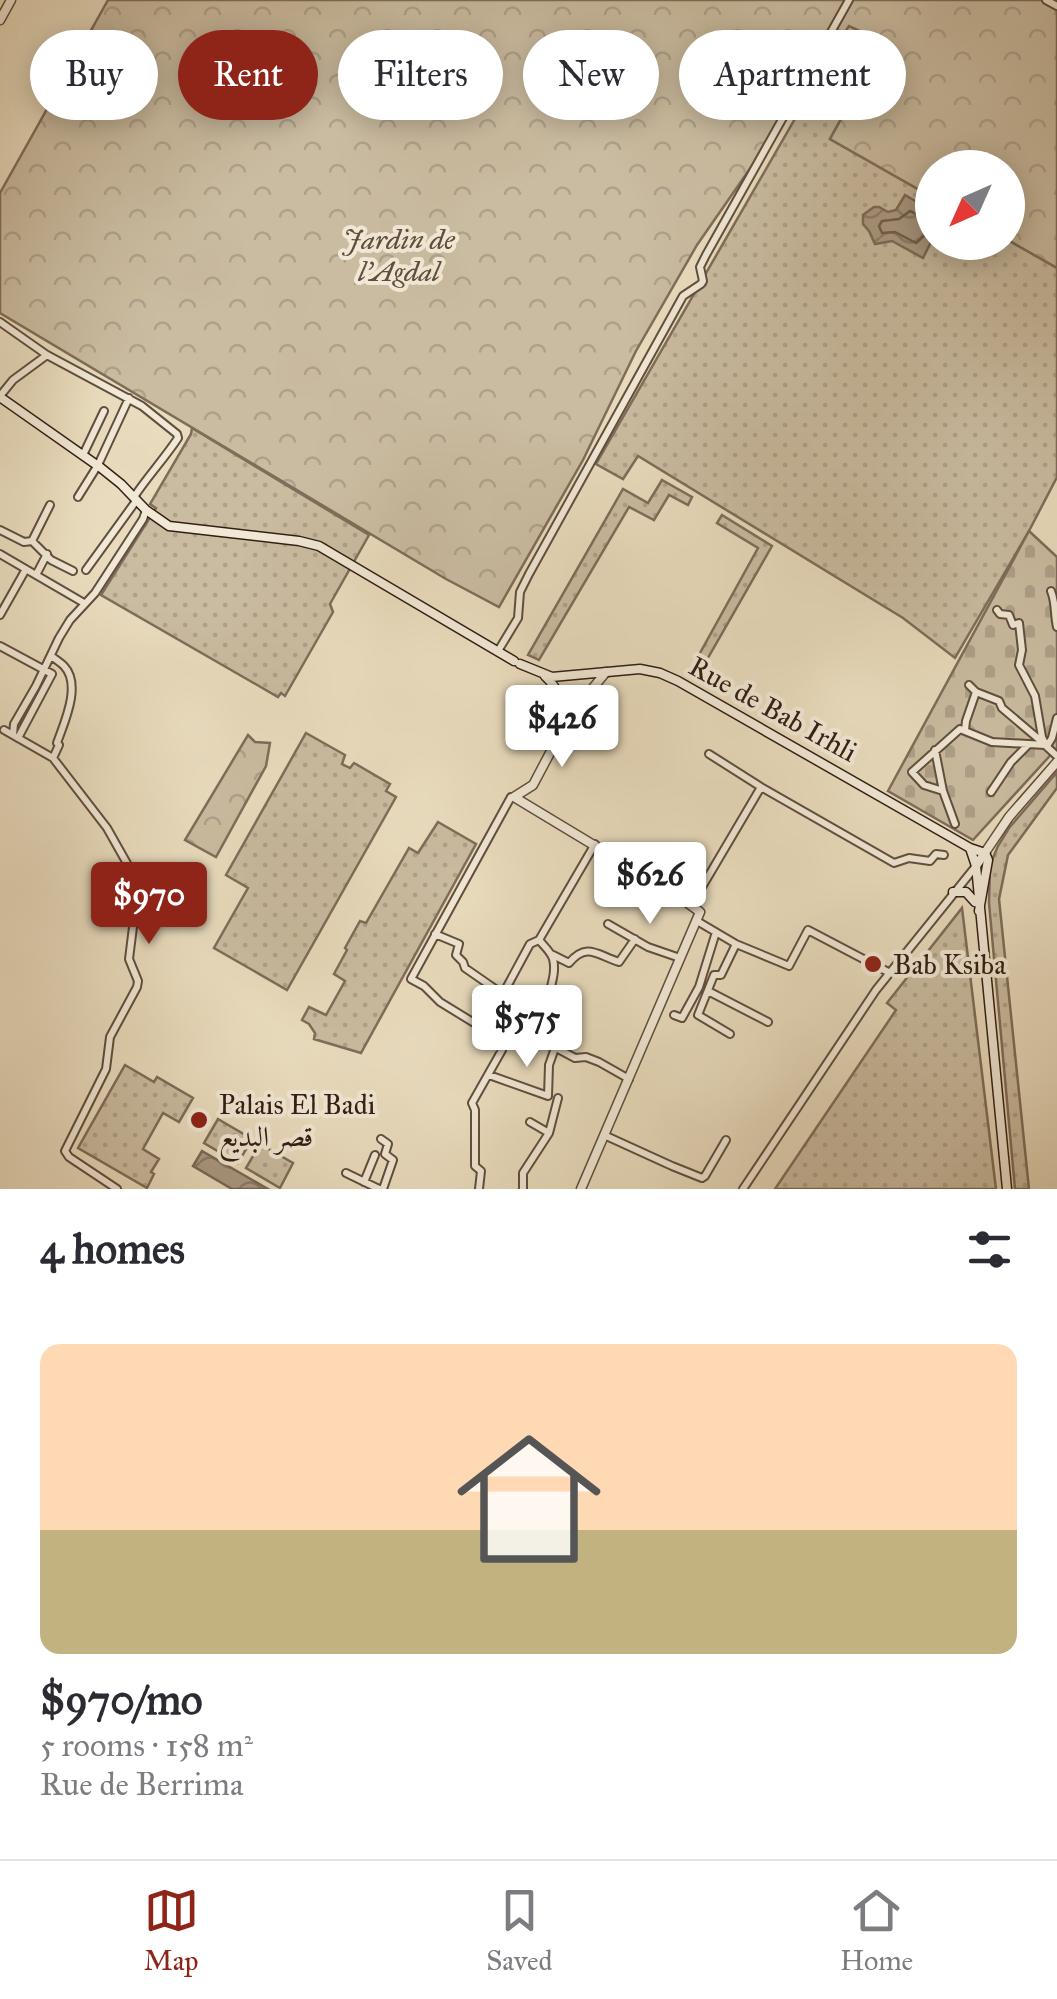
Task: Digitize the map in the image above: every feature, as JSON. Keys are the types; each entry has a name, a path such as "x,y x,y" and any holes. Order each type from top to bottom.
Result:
{"main road":[{"path":"1,15 11,0"},
{"name":"Rue de Bab Irhli","path":"0,396 98,466 169,526 318,546 545,676 631,669 649,670 678,681 985,853"},
{"path":"581,1189 699,910 514,798 533,785 564,726 606,672"},
{"path":"545,676 561,702 564,726"},
{"path":"976,866 1009,817 1057,759"},
{"path":"533,785 538,810"},
{"path":"970,848 976,866 1007,1189"},
{"path":"979,910 988,860 985,853"},
{"path":"954,892 970,894 979,910"}],"street":[{"path":"498,650 518,618 520,592 529,574 683,296 701,284 700,268 706,255 849,0"},
{"path":"1046,0 1057,6"},
{"path":"0,322 47,355 129,398 178,438 86,570"},
{"path":"0,396 12,380 47,355"},
{"path":"78,497 98,466 129,398"},
{"path":"83,456 104,411"},
{"path":"32,541 50,506"},
{"path":"15,737 14,724 48,673 51,656 70,620 95,592 146,510"},
{"path":"0,530 24,542 32,541 55,563 73,571"},
{"path":"0,554 84,604"},
{"path":"36,575 47,554"},
{"path":"0,616 26,569"},
{"path":"1051,591 1057,628"},
{"path":"997,610 1008,614 1012,625 1019,623 1019,665 1035,696 1046,746"},
{"path":"0,646 48,673"},
{"path":"51,656 66,666 72,685 54,758"},
{"path":"969,685 999,701 1057,759"},
{"path":"966,730 976,692"},
{"path":"1046,746 1054,736 1057,718"},
{"path":"942,791 924,786 912,772 960,729 992,742 1046,746"},
{"path":"4,730 54,758 107,828 130,867 137,888 129,959 137,987 111,1035 106,1069 65,1151 69,1158 118,1188"},
{"path":"991,792 1029,744"},
{"path":"935,750 942,791 955,824"},
{"path":"709,754 894,863 909,858 930,861 936,854 944,855"},
{"path":"692,904 761,788"},
{"path":"479,1189 482,1171 475,1166 472,1104 502,1050 484,1028 411,979 502,811 514,798"},
{"path":"484,1028 530,944 539,940 594,844"},
{"path":"743,1189 890,973 976,866"},
{"path":"697,920 736,944 789,966 808,930 890,973"},
{"path":"608,924 648,948 680,958"},
{"path":"674,1015 682,1018 699,987 716,932"},
{"path":"435,934 459,944 456,956 464,968 504,994"},
{"path":"539,940 553,956 569,963 588,950 619,962 635,939"},
{"path":"730,1034 698,1015 714,975 721,975 736,944"},
{"path":"553,956 546,1020 553,1030 547,1043 575,1058 599,1062 630,1080"},
{"path":"708,991 768,1022"},
{"path":"489,1075 548,1096 554,1048"},
{"path":"523,1189 523,1173 549,1133 558,1098"},
{"path":"530,1122 549,1133"},
{"path":"604,1135 702,1178 726,1140"},
{"path":"346,1172 381,1189 393,1160 384,1154 388,1144 381,1140"},
{"path":"364,1182 375,1155"}],"green space":[{"name":"Jardin de l'Agdal","path":"108,0 1057,0 1057,268 1025,250 1025,150 915,150 915,187 830,139 841,120 906,120 906,30 858,30 849,26 846,30 679,30 679,120 784,120 697,245 636,351 583,460 499,607 0,313 0,193 41,120 158,120 158,30 91,30"},
{"path":"794,120 840,120 830,139 915,187 915,260 1025,260 1025,250 1057,268 1057,477 955,658 903,618 638,456 623,479 596,464"},
{"path":"192,428 369,535 330,604 333,612 285,696 281,693 278,697 101,595 156,508 150,504"},
{"path":"662,480 692,497 688,505 669,495 654,520 629,507 539,660 528,655 623,489 648,503"},
{"path":"722,515 772,546 697,677 689,673 758,548 717,523"},
{"path":"1029,531 1057,557 1057,748 973,840 888,791"},
{"path":"306,733 345,755 342,764 350,768 354,763 390,784 386,791 396,797 287,990 214,948 248,888 226,875"},
{"path":"248,735 255,742 270,743 266,766 216,857 185,840"},
{"path":"1057,772 1057,788 1008,855 999,899 1029,1189 1015,1189 989,903 990,865 1009,828"},
{"path":"438,822 476,844 361,1053 314,1039 315,1033 302,1020 309,1007 326,1015 345,981 334,974 360,921 366,923 409,848 418,853"},
{"path":"962,908 996,1189 775,1189 896,1010 887,1003"},
{"path":"125,1065 154,1082 157,1077 193,1098 179,1122 163,1113 143,1149 159,1159 147,1188 78,1148"},
{"path":"218,1119 252,1139 238,1163 204,1143"},
{"path":"260,1144 293,1163 280,1188 246,1168"}],"water":[{"path":"905,195 915,201 915,254 892,241 875,244 863,224 863,215 874,207 888,212 896,210"},
{"path":"202,1151 268,1189 232,1189 193,1166"}],"place":[{"name":"Bab Ksiba","path":"873,964"},
{"name":"Palais El Badi قصر البديع","path":"199,1120"}]}
